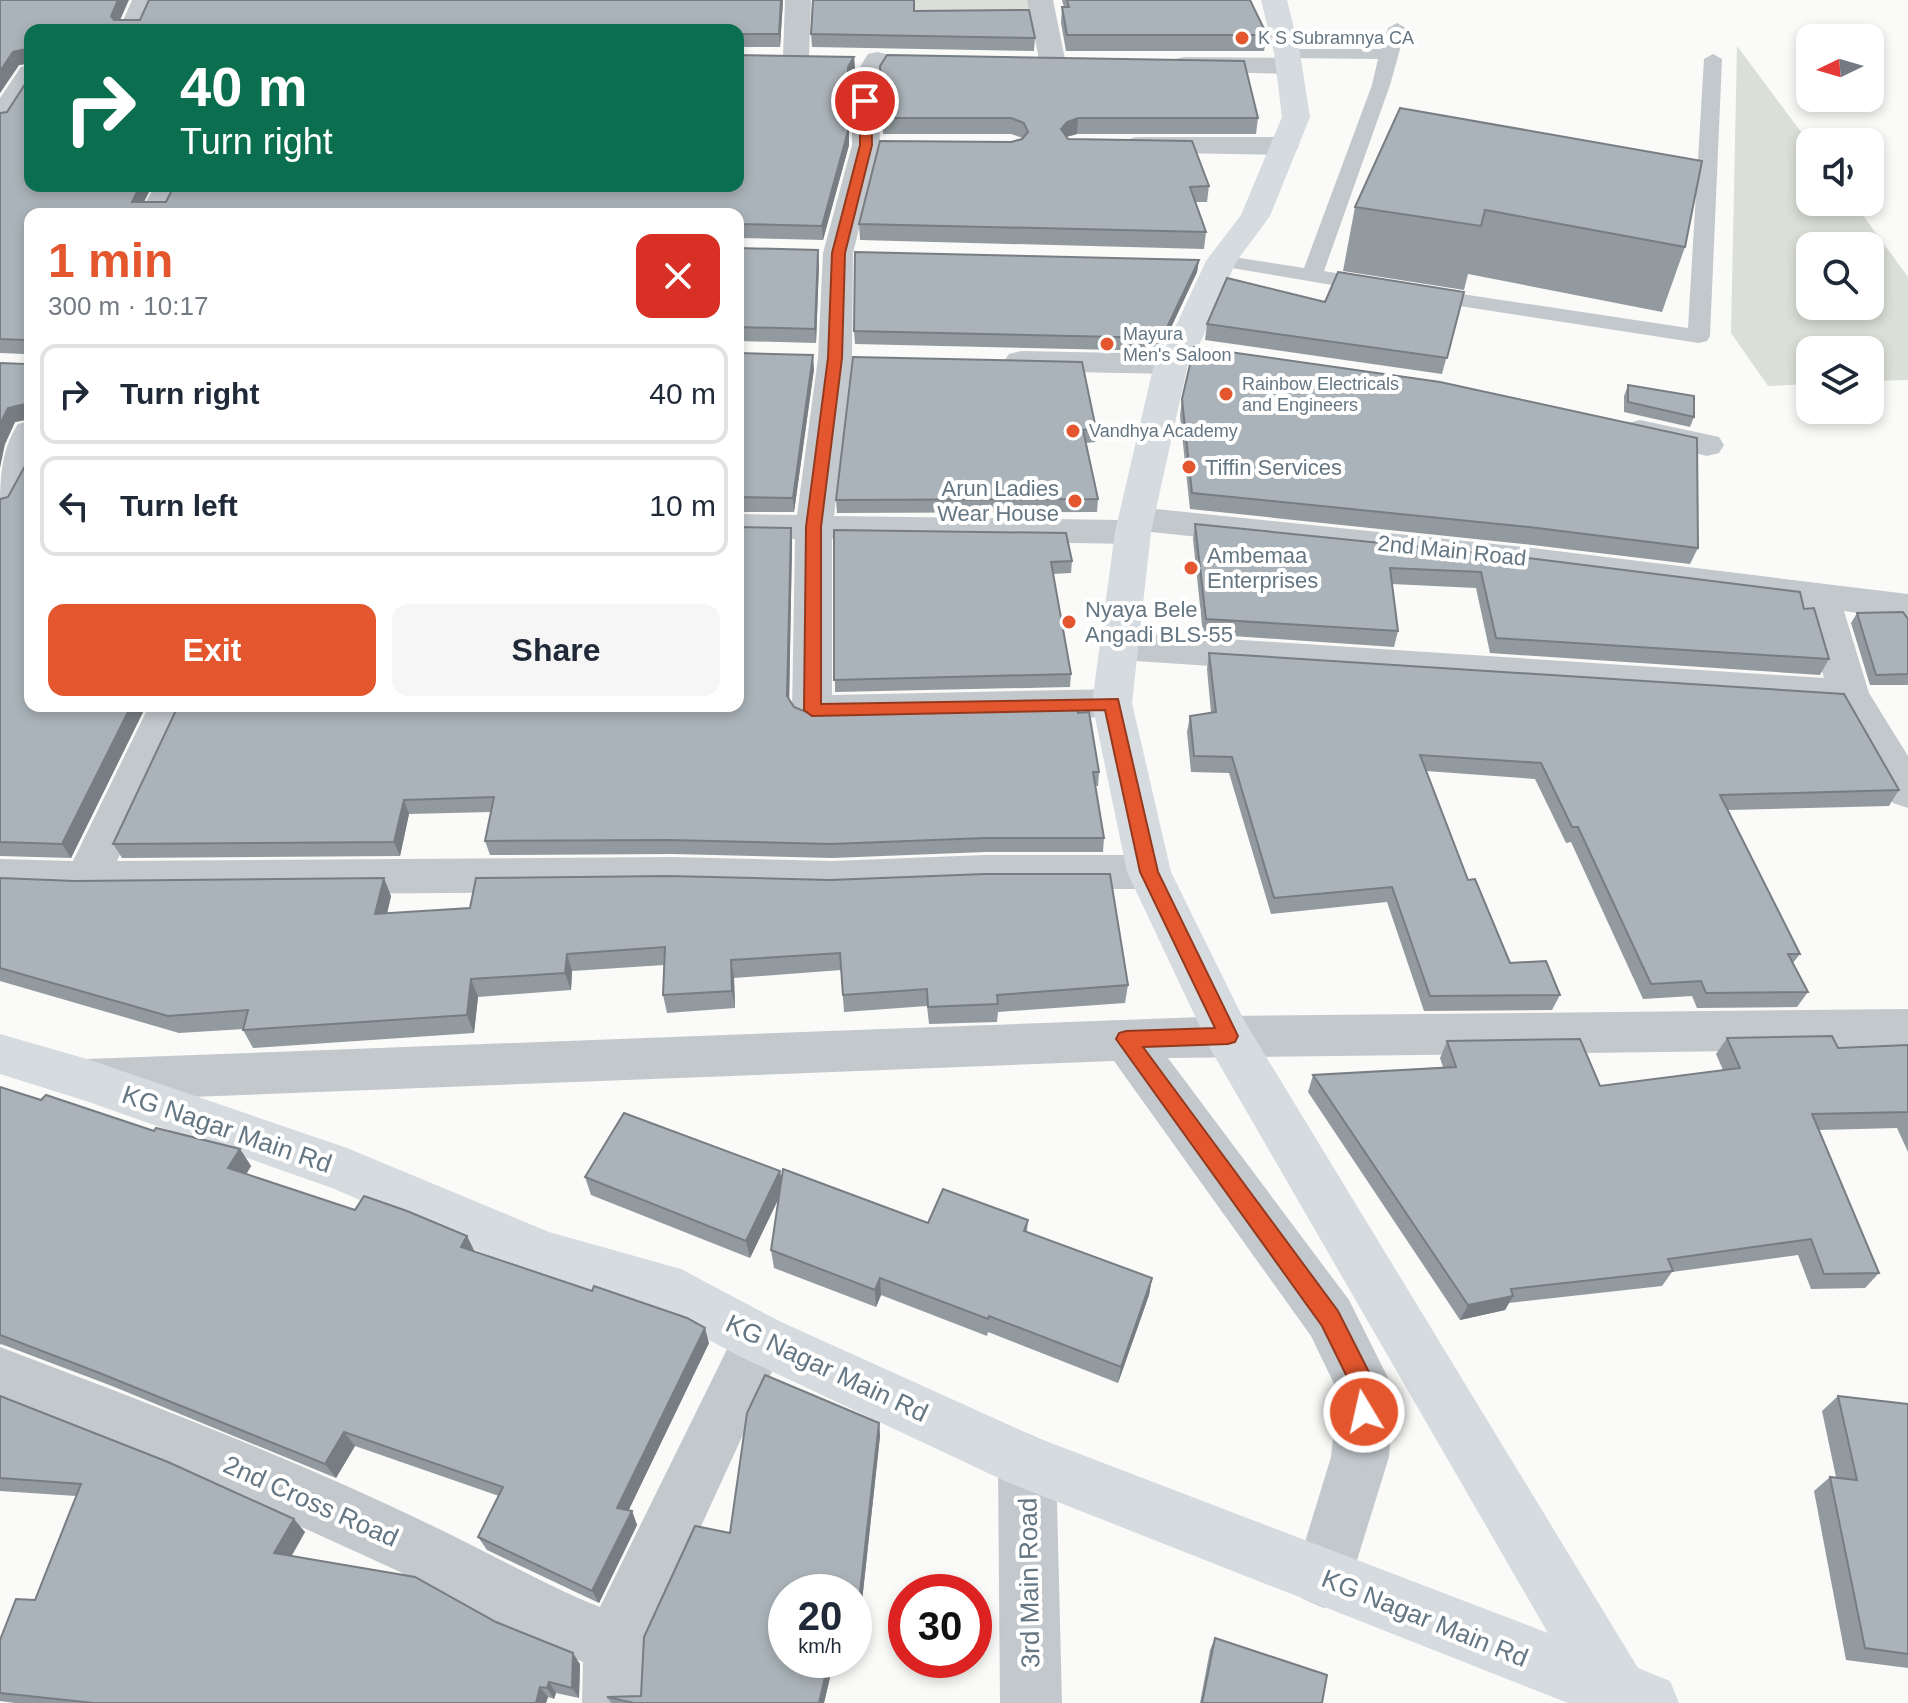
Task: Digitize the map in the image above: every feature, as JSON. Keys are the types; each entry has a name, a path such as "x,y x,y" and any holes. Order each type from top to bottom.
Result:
{"street":[{"path":"135,24 145,0"},
{"path":"796,58 798,0"},
{"path":"1040,0 1053,64"},
{"path":"1274,0 1288,59 1296,117 1255,216 1205,261 1187,356 1135,525 1112,703 1149,872 1228,1036 1630,1700"},
{"path":"767,57 823,59"},
{"path":"1163,65 1288,59"},
{"path":"906,61 863,60 881,145 839,253 836,358 814,527 812,710 1112,703"},
{"path":"1024,64 1085,65"},
{"path":"0,118 24,82"},
{"path":"1106,146 1285,146"},
{"path":"995,361 1187,356"},
{"path":"1617,425 1707,445"},
{"path":"0,502 24,449"},
{"name":"2nd Main Road","path":"744,526 1135,525 1410,545 1908,607"},
{"path":"1820,595 1849,694 1908,792"},
{"path":"1120,646 1849,694"},
{"path":"87,879 166,712"},
{"path":"0,876 87,879 672,874 832,878 985,872 1149,872"},
{"path":"87,1080 1228,1036 1908,1029"},
{"path":"1126,1039 1330,1318 1366,1390 1360,1457 1324,1578"},
{"name":"KG Nagar Main Rd","path":"0,1054 87,1080 347,1171 544,1255 662,1287 760,1339 1027,1462 1630,1700"},
{"path":"613,1703 615,1644 760,1339"},
{"name":"2nd Cross Road","path":"0,1374 197,1450 417,1549 528,1609 615,1644"},
{"name":"3rd Main Road","path":"1027,1462 1031,1703"}],"lane":[{"path":"1311,277 1381,85 1397,28"},
{"path":"1288,59 1388,54"},
{"path":"1205,261 1699,336 1713,59"}],"shaded area":[{"path":"819,0 1030,0 1037,24"},
{"path":"1737,46 1798,128 1796,216 1863,216 1875,232 1796,232 1796,320 1884,320 1884,244 1908,277 1908,380 1884,381 1884,336 1796,336 1796,385 1768,386 1731,333"}],"building":[{"path":"0,0 118,0 111,16 114,20 140,20 149,0 781,0 779,34 744,34 744,24 24,24 24,49 13,52 0,71"},
{"path":"813,0 914,0 914,11 1029,10 1035,38 811,34"},
{"path":"1067,0 1250,0 1267,35 1067,35 1062,7 1069,7"},
{"path":"744,55 854,57 848,67 848,131 822,226 744,224 744,208 24,208 24,340 0,339 0,113 7,112 24,86 24,192 137,192 132,202 166,202 171,192 744,192"},
{"path":"887,55 1244,61 1258,118 1078,118 1067,122 1061,129 1068,139 1192,141 1209,186 1190,187 1206,232 859,224 880,141 1011,142 1022,139 1028,132 1024,123 1011,118 882,118 880,66"},
{"path":"1400,108 1702,161 1685,247 1485,210 1481,226 1355,207"},
{"path":"744,248 818,250 815,329 744,327"},
{"path":"855,252 1199,260 1162,338 854,331"},
{"path":"1338,272 1464,292 1447,358 1207,324 1227,278 1325,302"},
{"path":"1194,347 1440,382 1697,438 1698,548 1529,527 1192,493 1182,399"},
{"path":"744,353 813,355 793,498 744,497"},
{"path":"853,357 1082,362 1096,429 1083,430 1098,499 836,500"},
{"path":"0,363 24,364 24,404 8,408 0,424"},
{"path":"1628,385 1694,396 1694,417 1628,402"},
{"path":"24,468 24,712 128,712 62,844 0,842 0,499 8,497"},
{"path":"1195,524 1528,558 1800,592 1804,609 1814,608 1829,659 1496,638 1481,572 1390,568 1398,631 1206,619"},
{"path":"744,527 791,528 787,696 794,707 811,714 1077,707 1078,713 1089,712 1099,772 1093,772 1104,838 985,838 831,844 669,840 485,841 494,797 404,800 394,842 113,844 175,712 744,712"},
{"path":"834,530 1066,533 1072,561 1051,562 1071,674 834,680"},
{"path":"1903,612 1908,619 1908,674 1876,675 1857,613"},
{"path":"1209,653 1844,694 1899,790 1720,795 1800,954 1788,954 1808,992 1706,993 1701,981 1651,984 1578,827 1572,827 1541,763 1420,755 1468,880 1475,879 1510,963 1546,961 1560,995 1430,996 1392,887 1274,898 1232,757 1194,756 1190,716 1216,712"},
{"path":"985,874 1110,874 1128,985 997,995 998,1004 928,1007 927,989 843,995 840,953 731,960 732,991 663,995 665,947 567,954 565,973 471,979 467,1015 243,1030 248,1010 168,1016 0,968 0,878 75,881 384,878 375,914 470,908 476,878 668,876 830,880"},
{"path":"1832,1036 1838,1048 1908,1045 1908,1112 1812,1114 1879,1273 1824,1274 1811,1239 1668,1259 1673,1271 1511,1289 1513,1296 1468,1305 1313,1075 1456,1067 1447,1041 1580,1039 1600,1086 1740,1068 1727,1038"},
{"path":"0,1087 41,1100 46,1095 154,1131 156,1128 240,1149 228,1168 355,1210 364,1196 467,1236 461,1247 592,1291 594,1286 687,1318 705,1328 617,1508 632,1511 592,1591 478,1537 503,1487 344,1432 325,1464 0,1335"},
{"path":"624,1113 780,1171 746,1241 585,1177"},
{"path":"783,1169 928,1223 943,1189 1028,1220 1024,1231 1152,1278 1121,1367 880,1278 875,1290 771,1250"},
{"path":"765,1375 879,1423 862,1574 768,1574 768,1678 825,1678 819,1703 634,1703 607,1697 641,1696 644,1637 695,1526 730,1533 747,1413"},
{"path":"0,1396 168,1462 294,1519 274,1553 415,1577 496,1622 573,1653 572,1688 549,1682 547,1688 540,1687 536,1703 94,1703 0,1693 0,1640 16,1599 35,1600 81,1484 0,1478"},
{"path":"1838,1396 1908,1404 1908,1654 1865,1648 1830,1477 1857,1480"},
{"path":"1215,1638 1327,1675 1322,1703 1202,1703"}],"place":[{"name":"K S Subramnya CA","path":"1242,38"},
{"name":"Mayura Men's Saloon","path":"1107,344"},
{"name":"Rainbow Electricals and Engineers","path":"1226,394"},
{"name":"Vandhya Academy","path":"1073,431"},
{"name":"Tiffin Services","path":"1189,467"},
{"name":"Arun Ladies Wear House","path":"1075,501"},
{"name":"Ambemaa Enterprises","path":"1191,568"},
{"name":"Nyaya Bele Angadi BLS-55","path":"1069,622"}],"route":[{"path":"865,101 866,145 838,253 835,358 814,527 812,710 1112,703 1149,872 1228,1036 1126,1039 1330,1318 1366,1390 1364,1412"}]}
